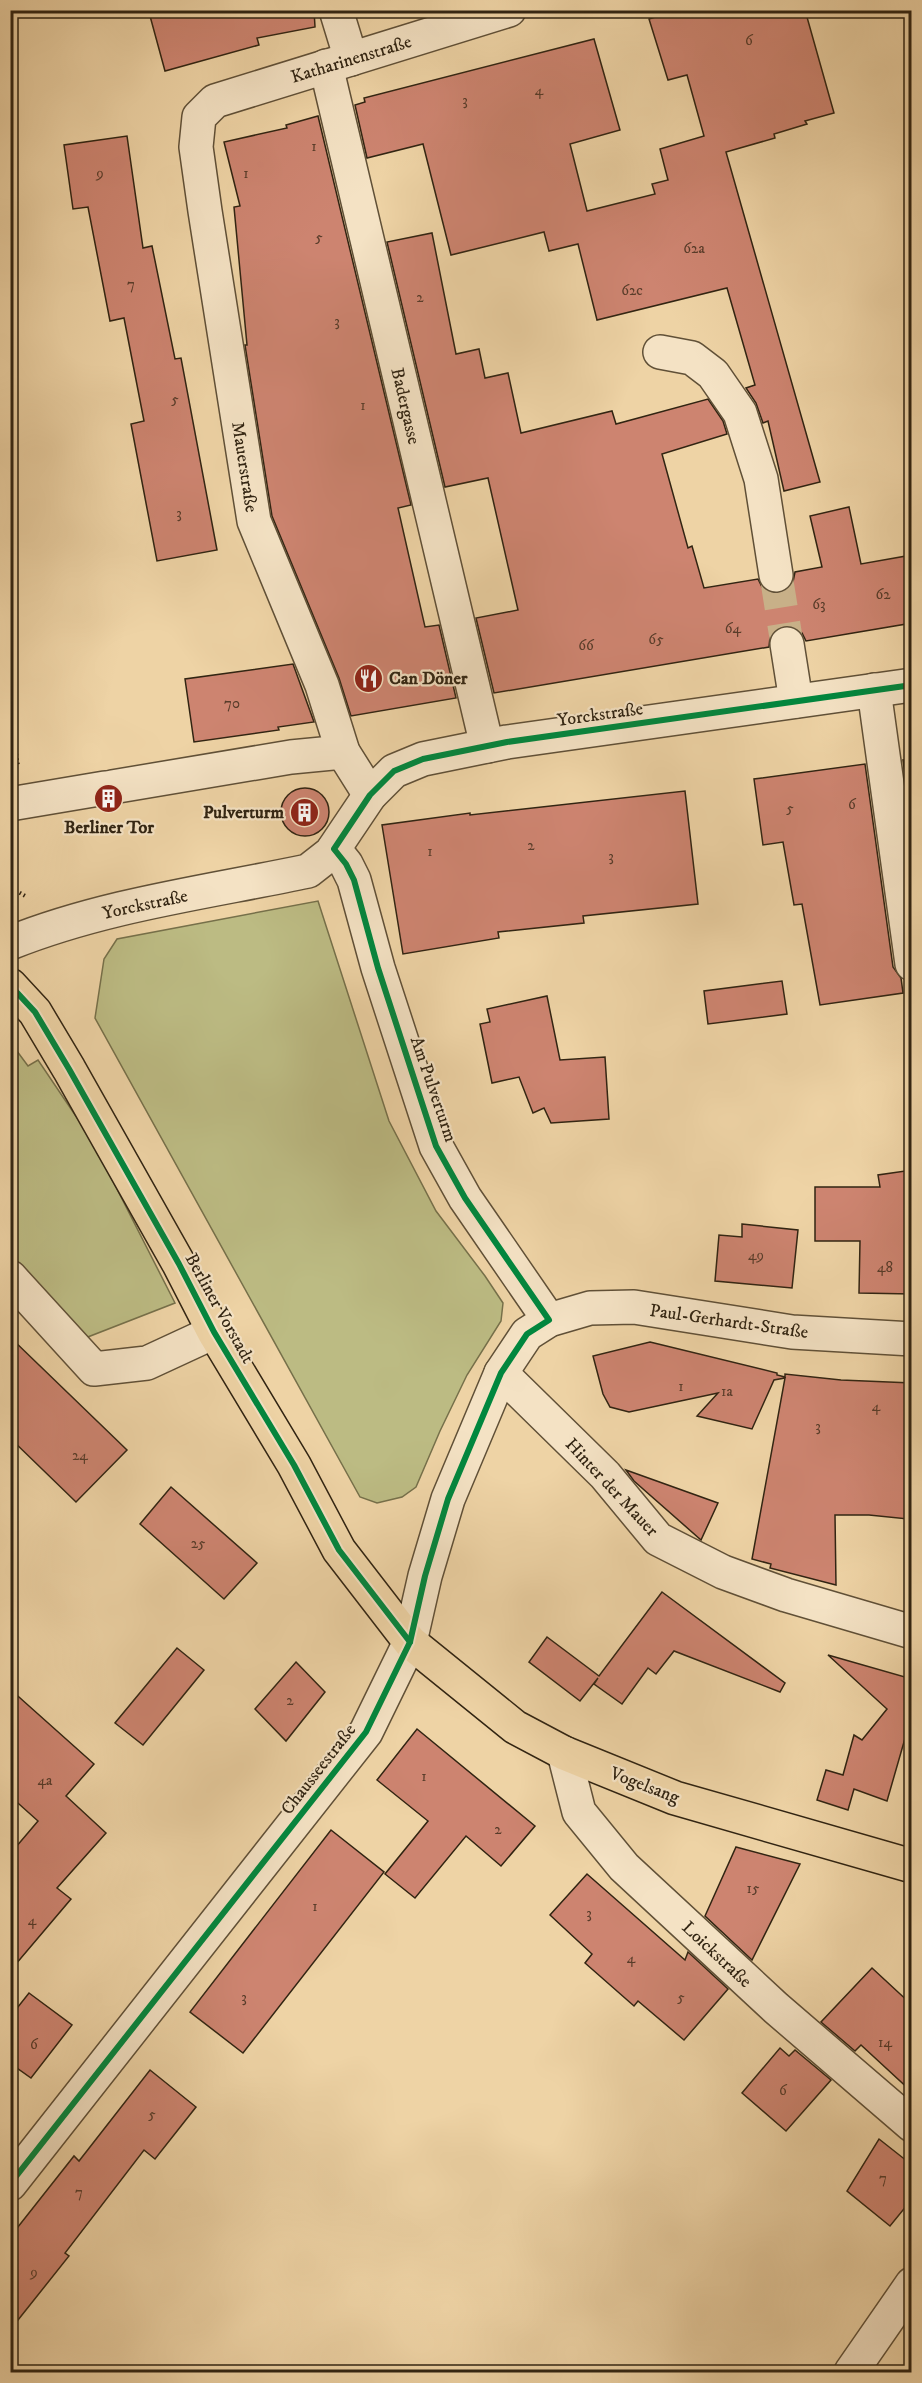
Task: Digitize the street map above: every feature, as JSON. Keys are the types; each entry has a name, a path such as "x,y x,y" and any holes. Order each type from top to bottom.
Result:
{"main road":[{"name":"Berliner Vorstadt","path":"10,985 35,1012 69,1069 179,1264 214,1332 294,1465 339,1550 410,1642"},
{"name":"Vogelsang","path":"410,1642 515,1727 564,1753 675,1798 912,1866"}],"street":[{"path":"336,10 338,62"},
{"name":"Katharinenstraße","path":"198,117 215,101 509,10"},
{"name":"Badergasse","path":"338,62 487,746"},
{"name":"Mauerstraße","path":"198,117 196,147 203,201 254,521 322,685 343,752 370,795"},
{"path":"660,352 692,358 713,374 740,413 761,479 776,575"},
{"path":"787,644 796,701"},
{"name":"Yorckstraße","path":"10,944 52,927 99,914 308,871 334,849 370,795 394,771 423,759 487,746 912,685"},
{"path":"874,690 912,964"},
{"path":"16,804 291,757 343,752"},
{"name":"Am Pulverturm","path":"334,849 346,864 354,880 378,968 436,1146 465,1198 549,1320"},
{"name":"Berliner Vorstadt","path":"10,1277 94,1370 147,1363 214,1332"},
{"name":"Paul-Gerhardt-Straße","path":"549,1320 590,1308 634,1307 792,1332 912,1339"},
{"name":"Chausseestraße","path":"10,2184 366,1732 410,1642 425,1576 448,1500 501,1373 527,1334 549,1320"},
{"name":"Hinter der Mauer","path":"501,1373 605,1475 658,1539 723,1572 786,1595 912,1632"},
{"name":"Loickstraße","path":"564,1753 579,1812 624,1867 776,2008 912,2125"},
{"path":"851,2373 912,2284"}],"path":[{"path":"10,714 16,804"}],"shaded area":[{"path":"318,901 389,1121 436,1211 503,1303 501,1321 467,1375 416,1487 402,1497 377,1503 360,1497 95,1018 104,959 117,939"},
{"path":"11,1043 28,1066 38,1060 92,1140 175,1303 80,1340 11,1264"}],"building":[{"path":"170,10 314,10 315,27 257,38 259,45 165,71 150,16"},
{"path":"678,10 805,10 834,113 805,121 807,124 774,134 775,138 726,152 820,482 784,491 768,421 763,423 756,403 746,388 755,385 727,288 597,320 578,244 549,251 544,232 451,255 423,144 367,158 355,105 365,102 364,98 594,39 620,130 570,144 587,211 655,194 652,184 668,180 660,149 704,136 687,75 668,80 649,19"},
{"path":"318,116 411,505 398,508 425,627 439,625 456,698 351,716 339,678 272,516 245,345 247,345 234,207 240,206 224,142 287,128 286,125"},
{"path":"127,136 143,248 152,246 175,359 181,358 217,550 157,561 131,424 144,421 124,318 110,321 88,207 73,209 64,145"},
{"path":"432,233 456,354 479,349 485,378 508,373 521,433 612,411 616,424 708,399 723,421 727,434 662,454 688,548 692,546 704,588 758,579 762,587 770,593 787,590 793,582 795,572 822,567 810,516 849,507 861,564 912,555 912,623 806,641 802,633 794,627 784,626 776,629 770,637 769,647 494,693 476,618 518,610 488,478 445,487 387,242"},
{"path":"293,664 314,722 278,727 279,730 194,742 185,679"},
{"path":"912,759 912,824 903,760"},
{"path":"865,764 893,967 901,978 903,993 820,1005 802,904 794,905 783,842 763,845 754,779"},
{"name":"Pulverturm","path":"300,788 310,788 322,795 329,807 329,817 322,829 310,836 300,836 285,825 281,817 281,807 292,792"},
{"path":"685,791 698,904 583,916 584,923 498,932 499,938 403,954 382,825 470,813 470,815"},
{"path":"782,981 787,1014 708,1024 704,991"},
{"path":"547,996 560,1060 605,1057 609,1119 551,1123 544,1108 533,1113 519,1077 492,1083 480,1024 490,1022 487,1009"},
{"path":"912,1170 912,1294 859,1293 860,1241 815,1241 815,1187 880,1187 878,1175"},
{"path":"742,1224 798,1230 792,1288 715,1281 719,1235 742,1237"},
{"path":"10,1337 127,1450 76,1502 10,1438"},
{"path":"650,1342 777,1373 785,1377 785,1374 841,1380 912,1383 912,1514 909,1513 908,1519 869,1515 835,1515 836,1585 770,1568 771,1564 752,1559 785,1378 774,1380 752,1429 697,1416 718,1393 629,1412 610,1407 603,1394 593,1356"},
{"path":"626,1470 718,1503 701,1540 634,1481"},
{"path":"171,1487 257,1563 224,1599 140,1524"},
{"path":"662,1592 785,1683 780,1692 674,1651 656,1674 648,1668 622,1704 594,1684 598,1678 580,1701 529,1662 547,1637 599,1676"},
{"path":"177,1648 204,1670 143,1745 115,1723"},
{"path":"828,1655 912,1679 912,1731 908,1728 887,1801 854,1789 848,1810 817,1800 826,1770 843,1775 854,1735 862,1740 887,1709"},
{"path":"296,1662 325,1692 286,1741 255,1709"},
{"path":"10,1689 94,1764 66,1796 106,1833 57,1888 71,1899 10,1971 10,1854 38,1821 10,1796"},
{"path":"417,1729 535,1826 501,1866 466,1836 415,1898 385,1874 428,1821 377,1780"},
{"path":"331,1830 384,1872 243,2053 190,2012"},
{"path":"736,1847 800,1864 752,1960 705,1916"},
{"path":"587,1874 685,1960 688,1952 728,1989 684,2040 638,2001 634,2006 585,1963 592,1954 550,1915"},
{"path":"872,1968 912,2005 912,2092 861,2045 855,2051 821,2022"},
{"path":"29,1993 72,2025 31,2078 10,2063 10,2017"},
{"path":"780,2048 789,2056 795,2050 831,2080 786,2131 742,2093"},
{"path":"150,2070 196,2107 155,2159 144,2150 65,2253 69,2256 10,2330 10,2237 74,2156 79,2161"},
{"path":"879,2139 912,2165 912,2199 890,2226 847,2191"}],"tunnel":[{"path":"776,575 787,644"}],"cycle path":[{"path":"10,2184 366,1732 410,1642 425,1576 448,1499 501,1373 527,1334 549,1320 465,1198 436,1146 378,968 354,880 346,864 334,849 370,795 394,771 423,759 507,742 912,685"},
{"path":"10,985 35,1012 69,1069 179,1264 214,1332 294,1465 339,1550 410,1642"}],"place":[{"name":"Can Döner","path":"368,678"},
{"name":"Berliner Tor","path":"109,798"},
{"name":"Pulverturm","path":"305,812"}]}
